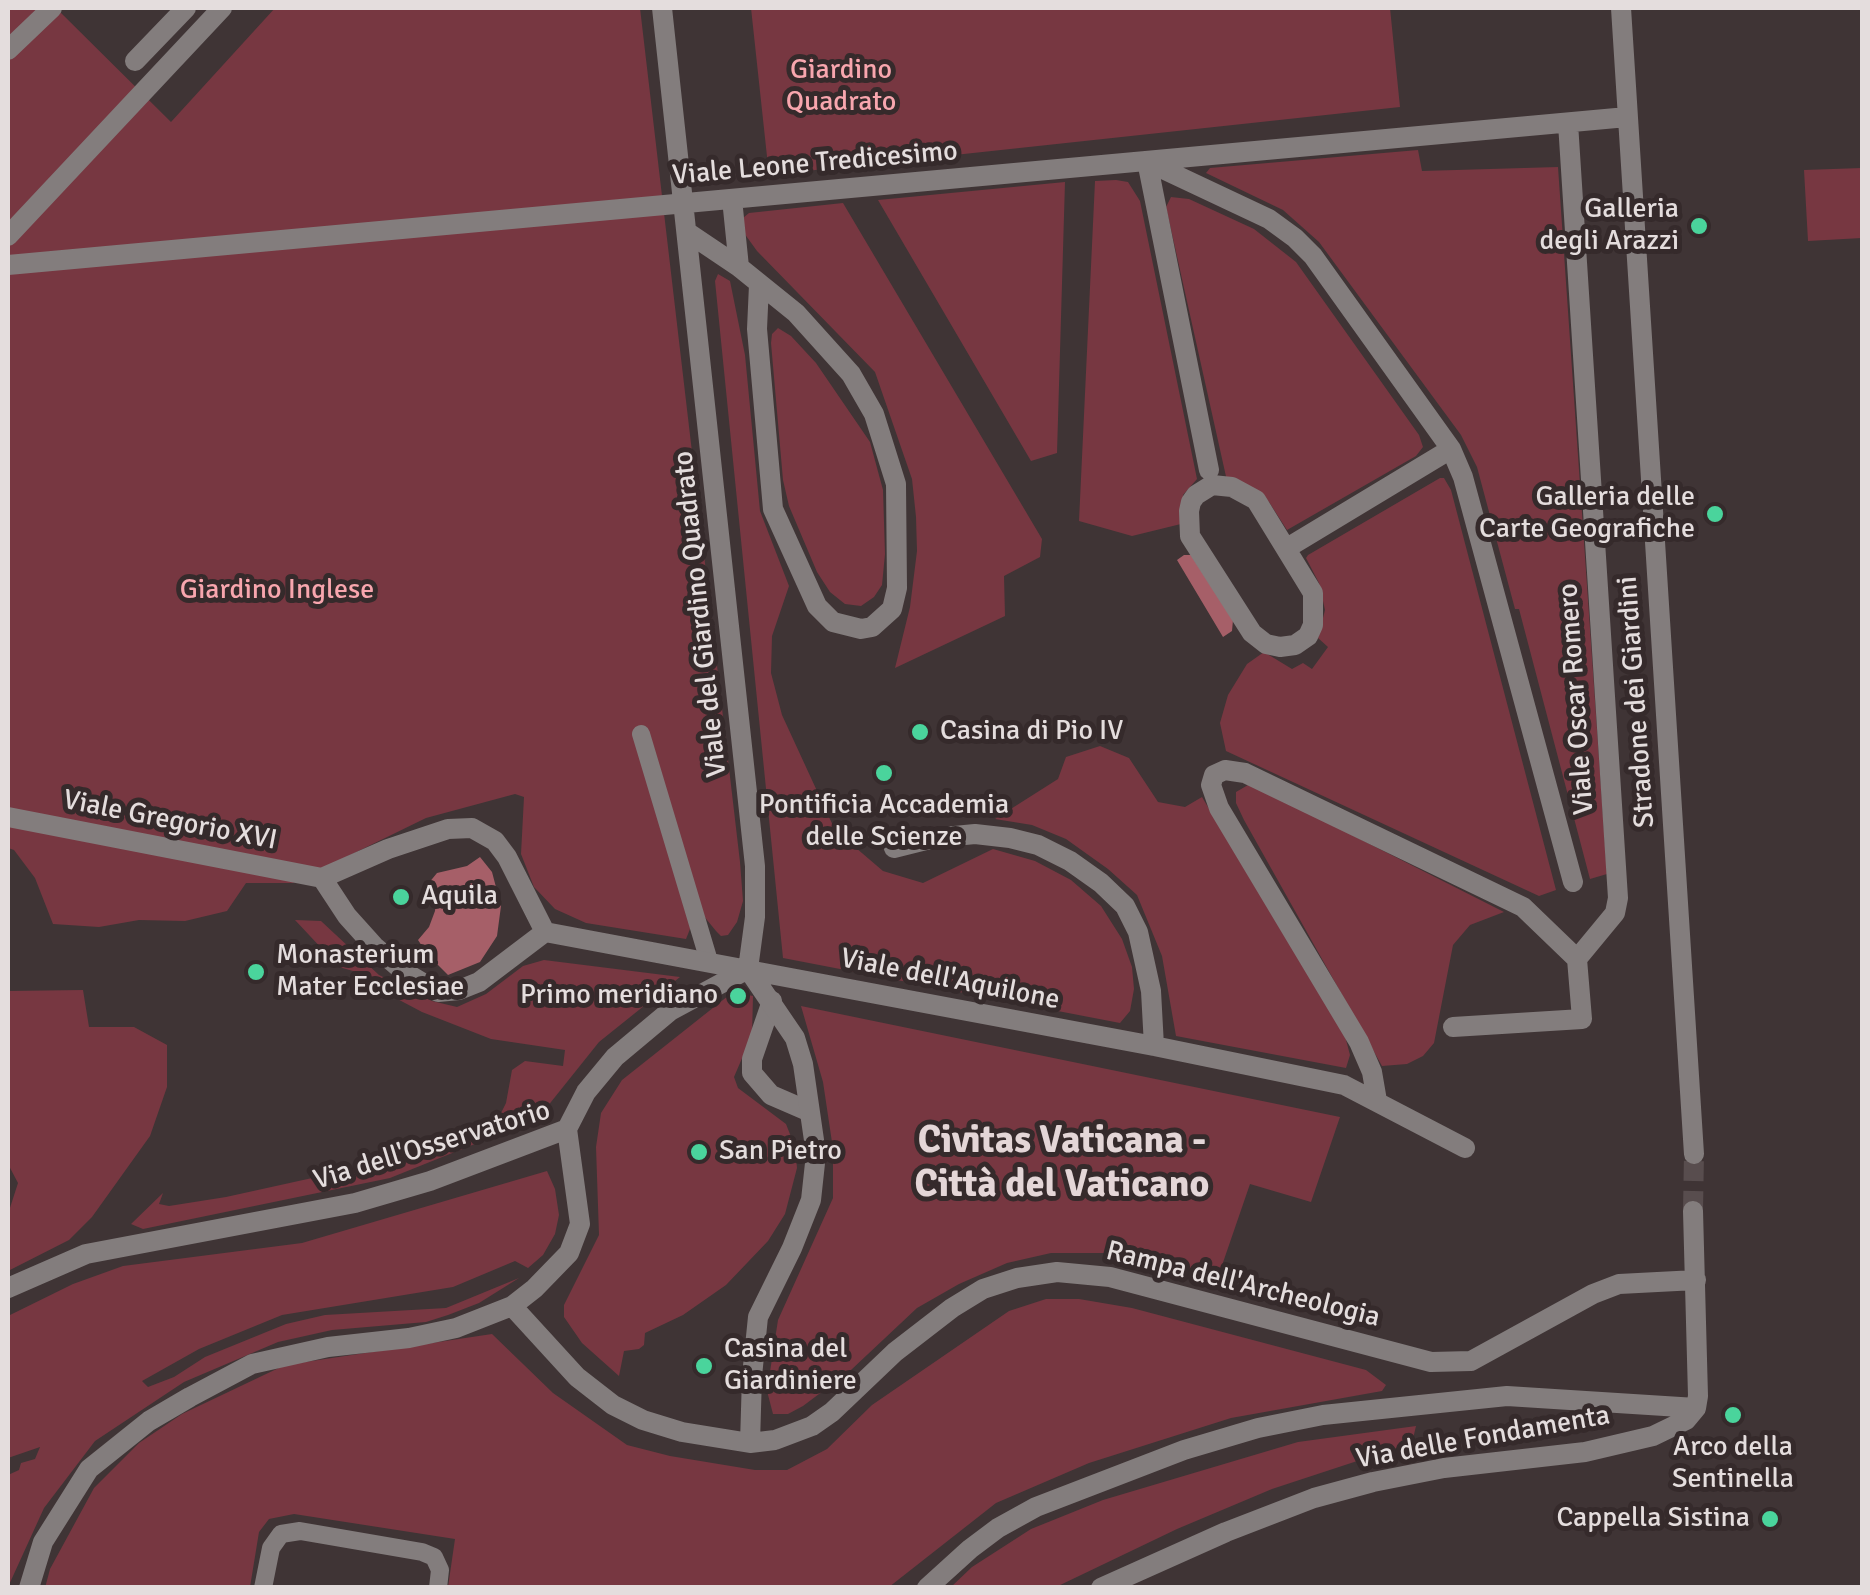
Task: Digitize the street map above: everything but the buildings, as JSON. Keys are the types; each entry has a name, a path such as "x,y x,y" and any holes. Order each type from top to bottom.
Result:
{"street":[{"path":"8,50 52,8"},
{"path":"135,62 186,8"},
{"path":"8,236 222,8"},
{"name":"Viale del Giardino Quadrato","path":"662,8 756,866 756,916 748,970"},
{"name":"Stradone dei Giardini","path":"1621,8 1694,1154"},
{"name":"Viale Leone Tredicesimo","path":"8,265 1628,117"},
{"name":"Viale Oscar Romero","path":"1568,123 1618,898 1614,913 1578,958"},
{"path":"1147,161 1268,219 1295,238 1313,256 1451,450 1463,477 1573,882"},
{"path":"1147,161 1210,470"},
{"path":"732,199 739,267"},
{"path":"687,232 739,267 796,313 850,374 874,414 896,484 897,588 892,610 872,626 860,629 833,622 817,606 774,510 757,329 759,285"},
{"path":"1287,548 1451,450"},
{"path":"1212,485 1232,487 1256,500 1287,548 1313,594 1316,612 1308,636 1295,645 1280,647 1266,644 1252,633 1190,536 1188,511 1196,495 1212,485"},
{"path":"1376,1101 1372,1072 1360,1042 1218,808 1211,785 1214,775 1220,771 1245,773 1523,907 1578,958 1582,1019 1453,1028"},
{"name":"Viale Gregorio XVI","path":"8,817 322,878"},
{"path":"472,828 495,841 507,857 546,932 479,982 459,990 438,992 403,971 374,946 347,916 322,878 448,829 472,828"},
{"path":"894,848 934,838 975,834 1010,838 1038,845 1102,883 1125,906 1142,944 1152,991 1154,1046"},
{"name":"Viale dell'Aquilone","path":"546,932 1344,1085 1464,1148"},
{"path":"567,1129 586,1092 616,1057 670,1012 748,970 796,1038 804,1064 815,1138 815,1175 802,1222 758,1317 750,1443"},
{"path":"772,1001 752,1058 752,1073 771,1095 808,1111"},
{"name":"Via dell'Osservatorio","path":"8,1288 86,1254 374,1197 430,1181 567,1129 579,1206 576,1239 559,1266 512,1306 456,1328 328,1347 252,1364 150,1421 90,1469 43,1542 29,1588"},
{"path":"927,1588 970,1548 1036,1507 1184,1450 1258,1428 1323,1415 1507,1396 1696,1408 1692,1211"},
{"name":"Rampa dell'Archeologia","path":"512,1306 578,1377 613,1405 642,1420 682,1432 750,1443 776,1440 812,1426 933,1321 970,1296 1017,1278 1057,1272 1110,1277 1431,1362 1471,1360 1619,1284 1696,1280"},
{"name":"Via delle Fondamenta","path":"1101,1588 1314,1498 1444,1468 1585,1452 1652,1436 1686,1420 1696,1408"}],"lane":[{"path":"641,734 709,961"},
{"path":"263,1588 271,1548 281,1534 300,1532 422,1552 434,1557 440,1570 438,1588"}],"green space":[{"name":"Giardino Inglese","path":"8,8 56,8 171,122 275,8 640,8 740,862 743,901 728,935 721,936 698,909 686,939 586,923 555,909 534,887 521,854 524,797 515,794 426,818 293,883 246,883 227,911 185,921 139,920 99,927 53,924 35,878 14,850 8,848"},
{"name":"Giardino Quadrato","path":"751,8 1390,8 1400,107 769,175"},
{"path":"1418,150 1422,171 1558,167 1607,874 1590,879 1519,609 1515,609 1477,467 1461,435 1319,242 1283,210 1206,173 1210,168"},
{"path":"1862,168 1862,238 1808,241 1804,170"},
{"path":"1095,181 1128,182 1140,201 1197,479 1183,495 1185,523 1132,536 1079,521"},
{"path":"1065,182 1057,453 1031,461 878,200"},
{"path":"1171,197 1189,199 1254,229 1296,262 1419,435 1423,447 1416,456 1287,530 1269,502 1227,481 1166,207"},
{"path":"843,203 1042,539 1040,557 1004,576 1005,616 895,668 910,607 917,551 916,517 912,479 875,372 744,233 743,218 749,213"},
{"path":"718,274 730,281 745,355 760,511 789,586 772,636 771,673 782,715 835,830 883,871 923,883 993,849 1035,861 1071,880 1101,906 1122,939 1132,967 1130,1011 1120,1023 783,958 715,281"},
{"path":"778,328 816,363 870,442 883,490 885,554 882,585 861,606 845,604 830,592 817,572 789,506 783,480 771,343"},
{"path":"1440,478 1451,490 1556,890 1539,896 1226,751 1220,723 1228,695 1247,664 1264,652 1292,669 1303,663 1312,669 1328,647 1318,638 1325,610 1308,555"},
{"path":"1100,746 1129,758 1158,802 1185,807 1202,797 1345,1036 1350,1055 1346,1068 1176,1036 1162,956 1137,895 1066,839 1032,825 995,819 1058,779 1066,757"},
{"path":"1248,785 1504,912 1470,925 1453,945 1434,1043 1423,1056 1407,1064 1382,1066 1244,820 1236,803 1236,792"},
{"path":"295,920 321,921 379,975 432,1001 457,1007 486,994 523,966 544,960 680,977 599,1042 543,1112 507,1131 390,1178 143,1229 131,1224 163,1193 159,1204 169,1206 226,1197 353,1169 480,1129 499,1117 506,1103 512,1070 525,1061 563,1066 565,1050 491,1039 422,1012 369,984 353,971 339,967"},
{"path":"83,990 89,1027 134,1027 167,1045 167,1087 150,1136 92,1217 69,1240 8,1271 8,1214 18,1183 8,1164 8,991"},
{"path":"733,992 753,996 752,1035 734,1077 738,1088 786,1124 795,1147 797,1168 785,1214 768,1241 726,1285 683,1315 645,1333 644,1345 639,1349 624,1351 619,1376 582,1343 564,1317 564,1305 599,1235 596,1147 601,1113 622,1080"},
{"path":"801,1006 1340,1117 1311,1202 1250,1184 1218,1277 1156,1259 1108,1253 1051,1253 1007,1263 917,1308 851,1370 803,1406 788,1414 773,1414 767,1391 778,1320 833,1198 833,1149 823,1082"},
{"path":"547,1171 559,1215 555,1234 543,1255 528,1268 515,1261 453,1287 282,1315 199,1349 142,1381 148,1387 174,1377 205,1357 286,1324 325,1315 446,1308 519,1278 479,1303 426,1322 332,1330 278,1342 184,1382 95,1441 44,1508 8,1587 8,1475 19,1470 21,1463 35,1459 40,1447 8,1458 8,1316 73,1284 123,1266 302,1243"},
{"path":"1046,1299 1079,1299 1132,1308 1366,1370 1386,1385 1382,1391 1231,1418 1089,1463 996,1503 889,1587 448,1587 455,1539 294,1514 269,1519 259,1532 250,1587 45,1588 50,1569 94,1488 139,1443 182,1414 285,1365 492,1334 553,1393 627,1445 755,1470 787,1470 827,1449 872,1405 1009,1311"},
{"path":"1416,1426 1412,1443 1272,1489 1056,1587 951,1587 972,1567 1031,1529 1103,1500 1298,1442"}],"shaded area":[{"path":"1191,555 1233,620 1232,631 1223,637 1177,560"},
{"path":"480,857 492,872 501,906 497,936 480,962 448,975 418,940 435,911 436,901 428,884 437,873 467,866"}],"tunnel":[{"path":"1693,1211 1694,1154"}],"place":[{"name":"Galleria degli Arazzi","path":"1699,226"},
{"name":"Galleria delle Carte Geografiche","path":"1715,514"},
{"name":"Casina di Pio IV","path":"920,732"},
{"name":"Pontificia Accademia delle Scienze","path":"884,773"},
{"name":"Aquila","path":"401,897"},
{"name":"Monasterium Mater Ecclesiae","path":"256,972"},
{"name":"Primo meridiano","path":"738,996"},
{"name":"San Pietro","path":"699,1152"},
{"name":"Casina del Giardiniere","path":"704,1366"},
{"name":"Arco della Sentinella","path":"1733,1415"},
{"name":"Cappella Sistina","path":"1770,1519"}],"district":[{"name":"Civitas Vaticana - Città del Vaticano","path":"1062,1164"}]}
